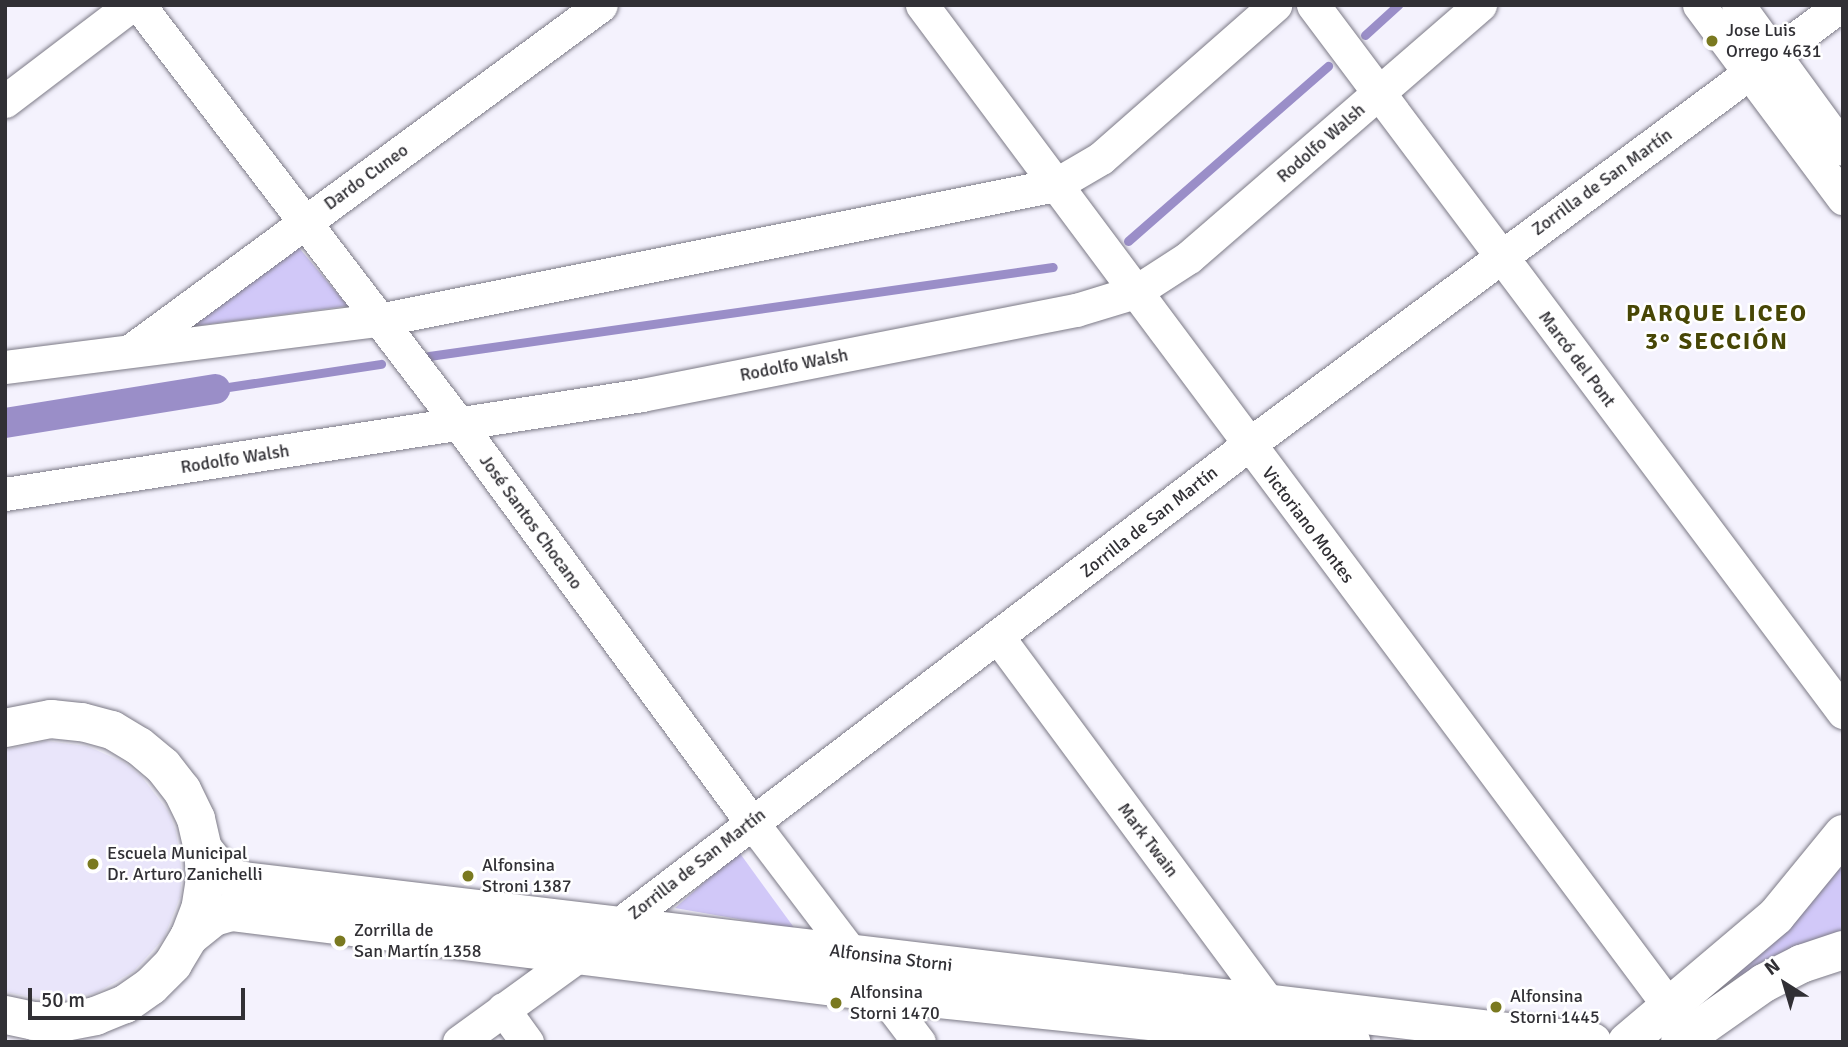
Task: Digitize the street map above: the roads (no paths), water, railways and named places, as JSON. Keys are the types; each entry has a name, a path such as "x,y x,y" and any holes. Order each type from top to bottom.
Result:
{"street":[{"path":"5,101 131,5"},
{"name":"José Santos Chocano","path":"139,5 459,424 751,821 919,1042"},
{"name":"Dardo Cuneo","path":"132,350 601,5"},
{"name":"Victoriano Montes","path":"922,5 1684,1031"},
{"path":"5,367 379,320 1055,185 1101,159 1275,5"},
{"name":"Marcó del Pont","path":"1314,5 1843,712"},
{"name":"Rodolfo Walsh","path":"5,494 682,387 1076,310 1135,292 1189,257 1480,5"},
{"path":"1699,5 1762,63 1843,149"},
{"path":"1738,5 1762,63 1843,198"},
{"name":"Zorrilla de San Martín","path":"459,1042 579,956 751,821 998,637 1248,445 1841,5"},
{"name":"Mark Twain","path":"998,637 1296,1038"},
{"name":"Alfonsina Storni","path":"5,727 51,719 82,722 112,730 139,746 163,766 182,790 196,819 203,849 205,879 200,909 189,937 173,964 151,986 116,1008 96,1016 65,1022 34,1021 5,1015"},
{"path":"1684,1031 1843,834"},
{"name":"Alfonsina Storni","path":"203,849 225,876 244,881 617,927 1268,1001 1592,1042"},
{"name":"Alfonsina Storni","path":"189,937 214,917 231,912 882,993 1351,1042"},
{"path":"1627,1042 1684,1031 1801,964 1843,950"},
{"path":"503,1009 527,1042"}],"waterway":[{"path":"1365,35 1398,5"},
{"path":"1128,241 1328,66"},
{"path":"429,356 1053,267"},
{"path":"215,389 381,364"},
{"path":"5,423 215,389"}],"place":[{"name":"Jose Luis Orrego 4631","path":"1712,41"},
{"name":"Escuela Municipal Dr. Arturo Zanichelli","path":"93,864"},
{"name":"Alfonsina Stroni 1387","path":"468,876"},
{"name":"Zorrilla de San Martín 1358","path":"340,941"},
{"name":"Alfonsina Storni 1470","path":"836,1003"},
{"name":"Alfonsina Storni 1445","path":"1496,1007"}],"district":[{"name":"PARQUE LICEO 3° SECCIÓN","path":"1717,328"}]}
